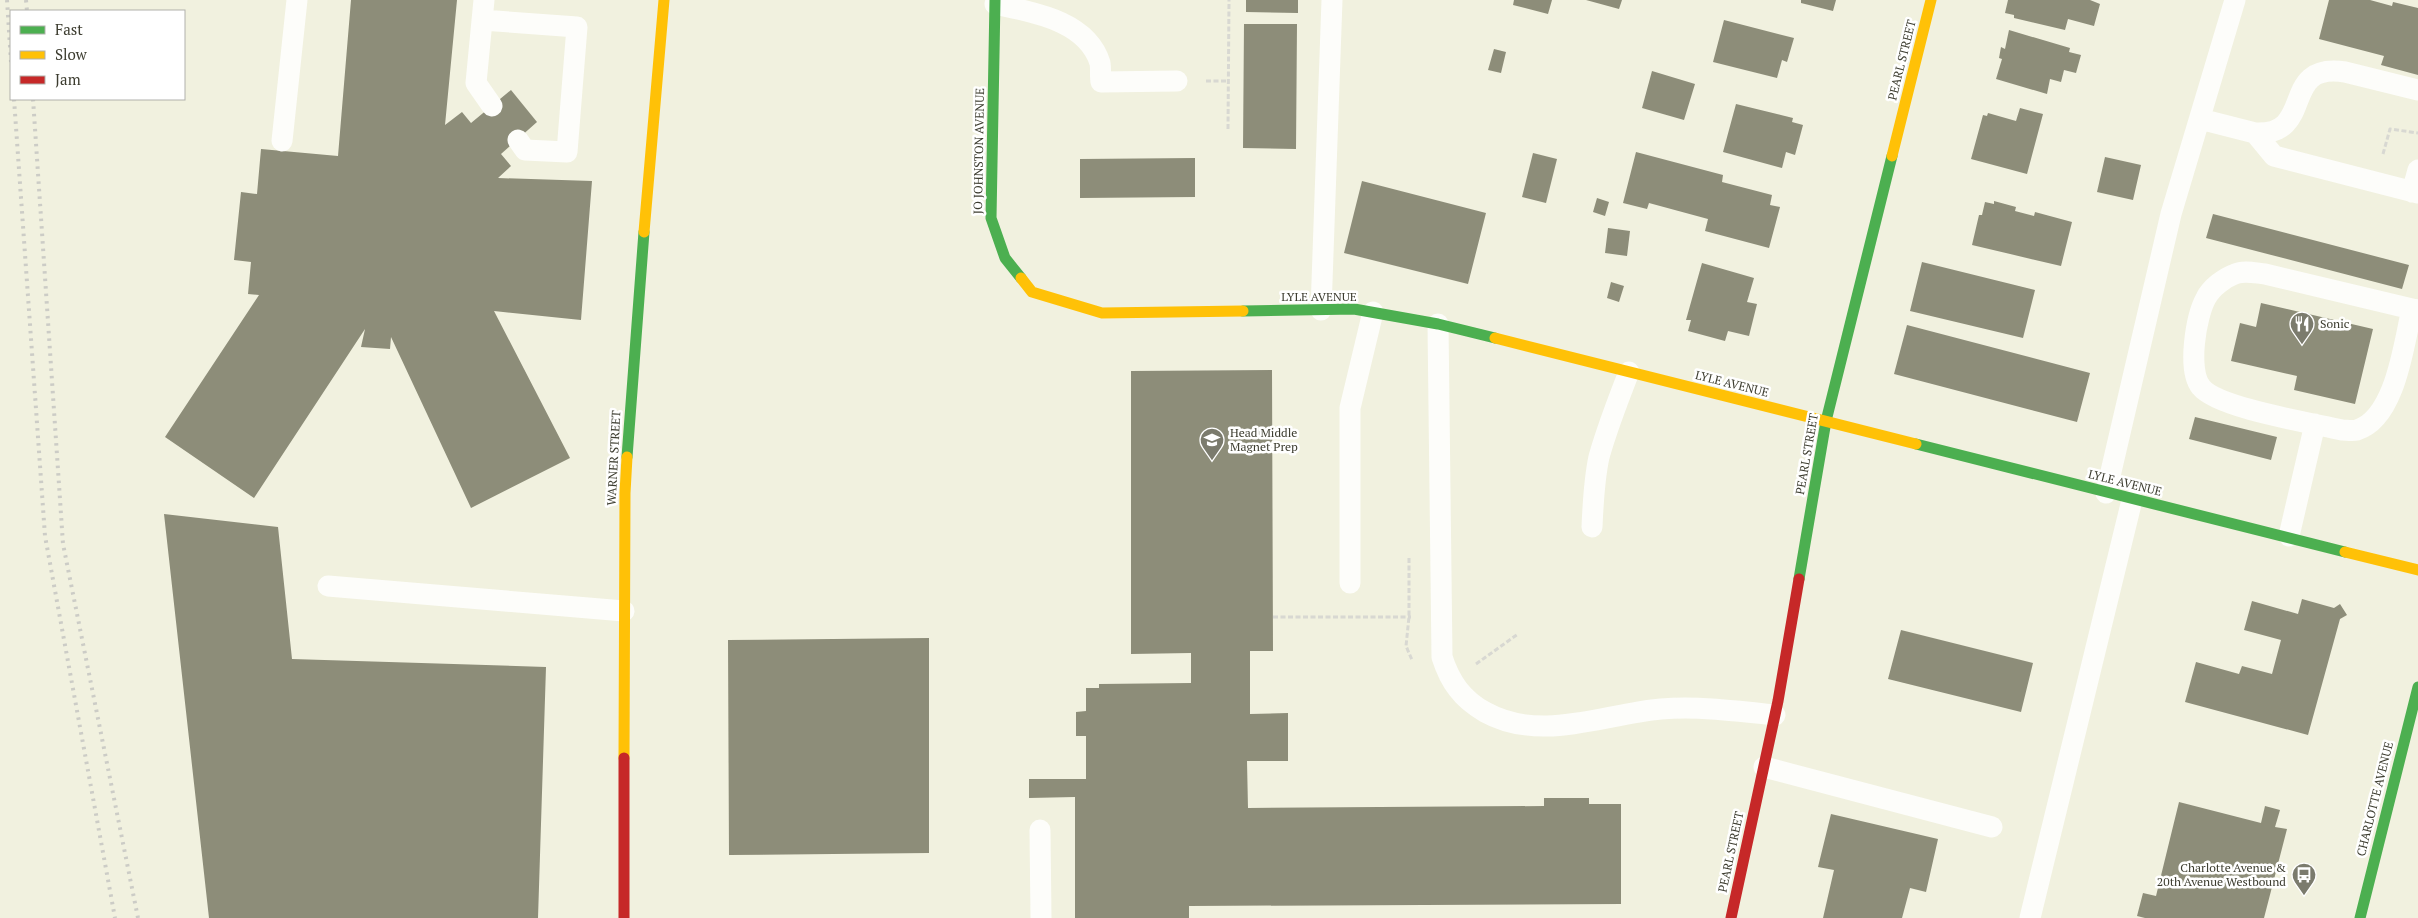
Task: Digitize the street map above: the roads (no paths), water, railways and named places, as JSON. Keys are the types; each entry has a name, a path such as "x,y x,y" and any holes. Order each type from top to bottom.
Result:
{"street":[{"name":"WARNER STREET","path":"624,918 625,493 630,404 664,0"},
{"name":"PEARL STREET","path":"1731,918 1776,715 1826,421 1931,0"},
{"name":"JO JOHNSTON AVENUE","path":"995,2 991,218 1005,258 1032,292"},
{"name":"LYLE AVENUE","path":"1032,292 1102,312 1354,309 1438,324 2132,500 2290,536 2418,570"},
{"name":"CHARLOTTE AVENUE","path":"2360,918 2418,687"}],"lane":[{"path":"282,141 297,0"},
{"path":"1322,310 1332,0"},
{"path":"2106,493 2172,214 2236,0"},
{"path":"995,2 1046,15 1066,25 1093,50 1100,63 1101,82 1177,81"},
{"path":"492,106 476,83 483,10 577,28 566,152 525,150 518,140"},
{"path":"2200,119 2256,133 2268,133 2283,127 2293,116 2306,82 2317,74 2334,70 2418,90"},
{"path":"2256,133 2274,156 2415,192 2418,170"},
{"path":"2249,272 2415,310 2391,394 2383,409 2372,421 2357,430 2342,430 2221,401 2200,387 2195,376 2193,362 2195,340 2205,298 2213,289 2235,273 2249,272"},
{"path":"1350,582 1350,408 1373,312"},
{"path":"1438,324 1442,657 1458,692 1474,706 1494,717 1517,725 1545,727 1677,708 1716,709 1776,715"},
{"path":"1592,527 1594,486 1599,458 1608,426 1629,372"},
{"path":"2290,536 2315,424"},
{"path":"2030,918 2132,500"},
{"path":"328,586 624,611"},
{"path":"1764,767 1992,828"},
{"path":"1040,830 1041,918"}],"railway":[{"path":"7,0 10,46"},
{"path":"26,0 27,10"},
{"path":"14,100 45,536 115,918"},
{"path":"33,100 63,544 138,918"}],"place":[{"name":"Sonic","path":"2302,345"},
{"name":"Head Middle Magnet Prep","path":"1212,461"},
{"name":"Charlotte Avenue & 20th Avenue Westbound","path":"2304,896"}]}
